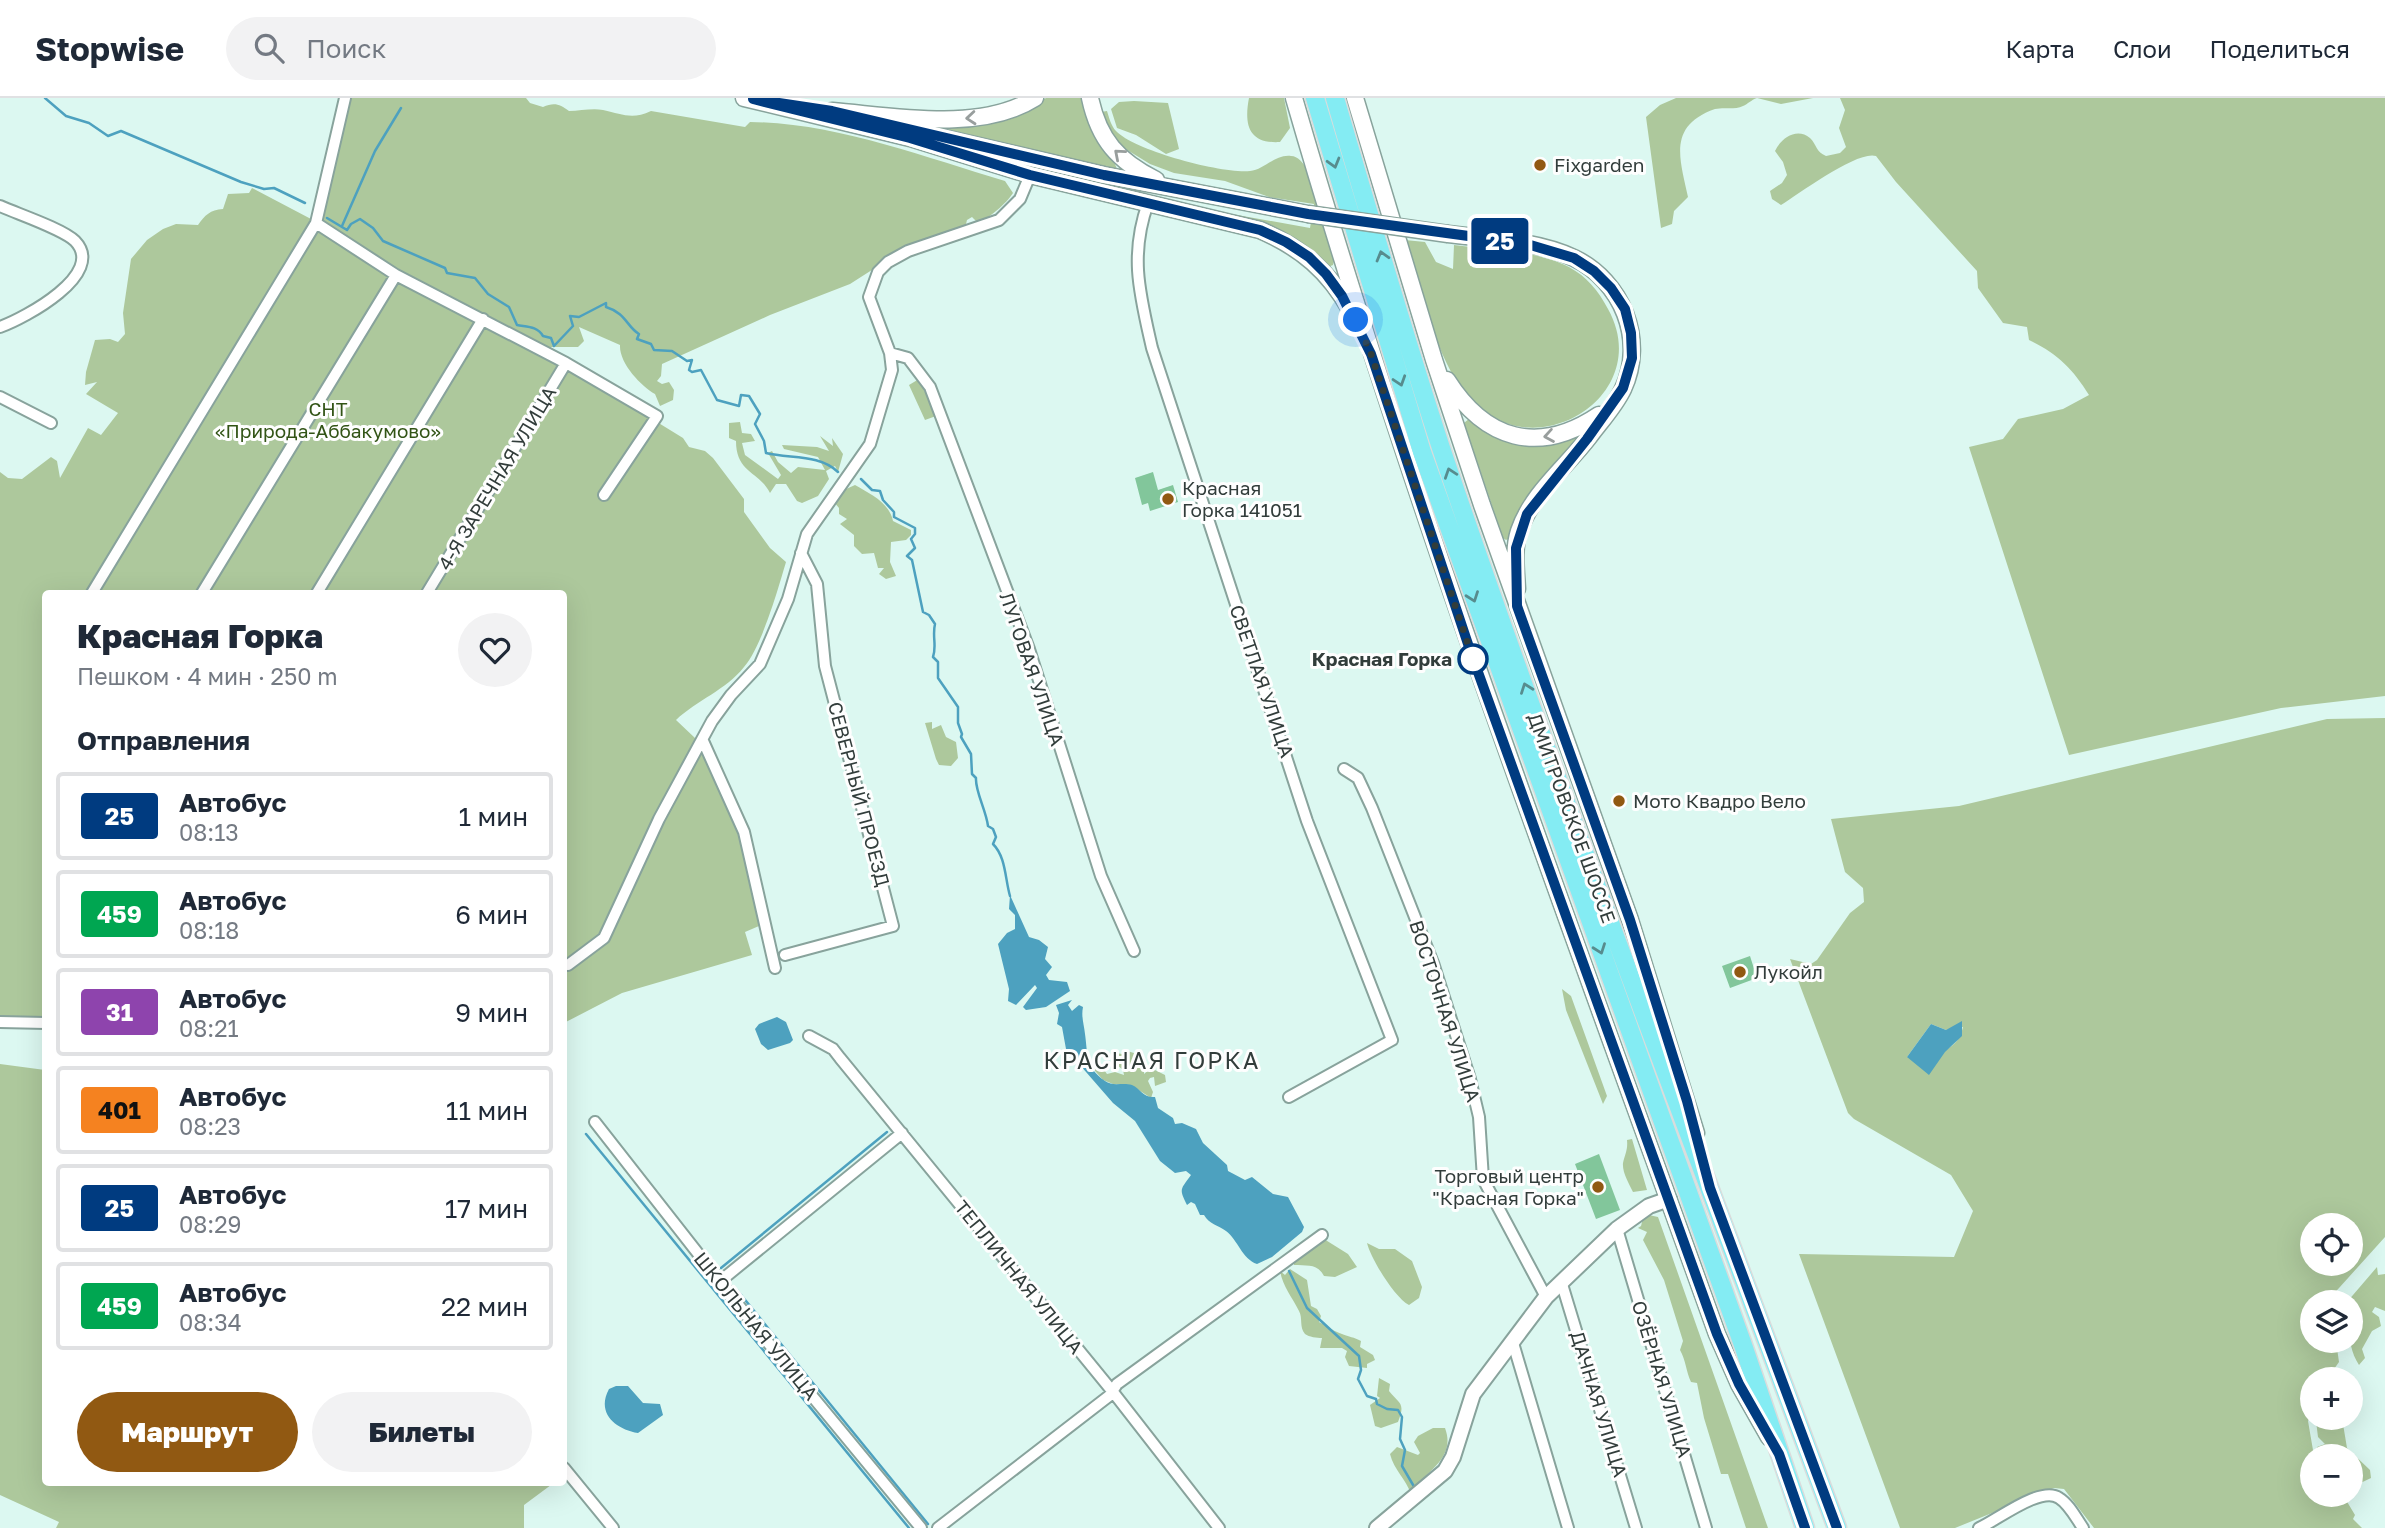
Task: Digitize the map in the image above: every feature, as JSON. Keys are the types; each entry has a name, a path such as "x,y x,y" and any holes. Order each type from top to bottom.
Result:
{"highway":[{"name":"ДМИТРОВСКОЕ ШОССЕ","path":"1315,98 1422,452 1743,1345 1805,1528"},
{"name":"ДМИТРОВСКОЕ ШОССЕ","path":"1335,98 1400,319 1486,577 1617,942 1837,1528"}],"main road":[{"path":"832,111 967,118 1010,110 1035,98"},
{"path":"1090,98 1100,132 1111,147 1143,173 1174,189"},
{"path":"1294,98 1371,354 1470,650 1717,1334 1739,1384 1779,1454"},
{"path":"1355,98 1434,360 1517,606 1630,920 1687,1101 1710,1188"},
{"path":"749,99 832,111 1174,189 1308,214 1552,250 1574,258 1594,271 1611,288 1625,309 1631,333 1632,358 1623,388 1610,408 1527,514 1516,548 1517,606"},
{"path":"749,99 910,138 1030,175 1260,230 1309,257 1342,296 1371,354"},
{"path":"1434,360 1472,414 1492,428 1510,435 1533,439 1555,436 1583,426 1610,408"}],"street":[{"path":"94,590 316,223 345,98"},
{"path":"567,965 604,939 659,819 703,741 731,695 760,664 788,599 806,538 870,443 892,370 890,353 869,297 878,272 888,262 908,251 999,220 1020,199 1030,175"},
{"name":"СВЕТЛАЯ УЛИЦА","path":"1148,203 1140,224 1136,253 1139,289 1152,348 1307,821 1392,1040 1289,1097"},
{"path":"0,206 68,236 80,248 84,258 80,271 71,283 20,318 0,327"},
{"path":"316,223 397,275 566,363 657,416 604,495"},
{"path":"204,590 397,275"},
{"path":"319,590 482,319"},
{"name":"ЛУГОВАЯ УЛИЦА","path":"890,353 908,358 930,387 1029,649 1101,876 1134,951"},
{"name":"4-Я ЗАРЕЧНАЯ УЛИЦА","path":"429,590 566,363"},
{"path":"0,397 51,423"},
{"name":"СЕВЕРНЫЙ ПРОЕЗД","path":"785,956 893,926 825,666 817,584 801,553"},
{"path":"703,741 744,832 775,968"},
{"name":"ВОСТОЧНАЯ УЛИЦА","path":"1344,769 1357,778 1372,808 1433,963 1473,1091 1479,1117 1483,1179 1546,1297"},
{"path":"0,1022 42,1023"},
{"name":"ТЕПЛИЧНАЯ УЛИЦА","path":"809,1036 833,1049 1219,1528"},
{"name":"ШКОЛЬНАЯ УЛИЦА","path":"595,1122 719,1282 921,1528"},
{"path":"719,1282 902,1133"},
{"path":"1377,1528 1445,1471 1453,1457 1473,1394 1546,1297 1617,1229 1649,1206 1669,1199"},
{"name":"ОЗЁРНАЯ УЛИЦА","path":"1617,1229 1706,1528"},
{"path":"938,1528 1112,1392 1117,1384 1322,1236"},
{"name":"ДАЧНАЯ УЛИЦА","path":"1561,1281 1636,1528"},
{"path":"1513,1343 1568,1528"},
{"path":"567,1472 613,1528"},
{"path":"1979,1528 2002,1512 2046,1495 2055,1495 2063,1500 2083,1528"}],"green space":[{"name":"СНТ «Природа-Аббакумово»","path":"348,98 526,98 530,103 543,107 557,104 569,111 599,109 632,116 651,111 745,127 750,122 815,128 879,143 1005,181 1013,193 997,210 978,223 972,217 967,220 965,228 911,245 850,284 770,315 662,364 661,376 657,381 662,384 669,382 674,390 673,400 660,406 655,394 643,386 627,366 620,345 579,327 584,341 578,347 550,347 662,414 657,422 683,438 689,447 705,451 713,458 744,499 744,512 770,548 786,562 769,617 751,658 729,682 676,720 695,738 740,836 759,926 745,932 752,955 622,993 567,1021 567,590 42,590 42,1017 0,1016 0,472 8,478 22,479 51,457 57,461 60,478 88,428 101,435 118,413 86,394 97,382 85,385 86,372 95,340 110,339 118,342 125,334 123,313 131,259 147,240 176,224 198,225 208,214 223,209 228,194 249,193 252,188 311,219"},
{"path":"1046,98 1085,98 1095,136 1117,170 946,129 946,126 1032,106"},
{"path":"1249,98 1284,98 1290,128 1280,142 1269,142 1255,136 1248,124"},
{"path":"1676,98 1757,98 1740,107 1715,109 1689,125 1680,145 1688,197 1674,211 1672,224 1661,228 1646,117 1660,105"},
{"path":"1757,98 1813,98 1781,104"},
{"path":"1840,98 2385,98 2385,696 2281,708 2069,755 1969,447 2003,439 2018,419 2063,409 2089,395 2064,363 2029,340 2027,327 2003,323 1978,288 1977,271 1896,182 1876,156 1856,159 1781,205 1772,199 1770,191 1782,183 1787,175 1783,162 1775,151 1785,138 1795,134 1805,135 1826,156 1840,153 1846,147 1839,128 1845,110"},
{"path":"1119,102 1168,103 1179,149 1166,154 1136,135 1117,128 1111,109"},
{"path":"1107,111 1114,129 1126,139 1180,160 1220,169 1250,171 1280,157 1294,156 1307,169 1333,265 1328,267 1225,215 1226,213 1310,228 1314,204 1269,197 1225,181 1174,173 1150,164 1119,145 1110,136 1101,112"},
{"path":"1405,240 1425,242 1436,262 1453,269 1454,245 1542,257 1569,267 1581,275 1604,302 1619,341 1615,371 1601,396 1579,415 1551,426 1521,427 1492,417 1465,393 1445,359 1429,320"},
{"path":"919,379 936,416 925,420 909,385"},
{"path":"1470,418 1490,432 1573,436 1577,439 1531,495 1510,538 1506,540 1503,538 1464,423"},
{"path":"740,422 742,433 751,434 755,441 742,443 745,455 778,479 781,475 768,453 772,451 778,462 791,473 798,467 825,470 818,457 784,449 782,445 817,447 829,451 820,436 833,446 832,438 843,454 838,472 835,466 826,471 829,479 818,496 802,503 797,501 786,484 776,484 770,493 744,466 737,452 736,441 729,438 729,423"},
{"path":"855,485 883,504 893,521 911,530 911,535 906,540 891,542 890,562 896,576 886,579 879,574 884,568 878,568 874,553 862,554 854,546 854,535 840,524 847,519 839,514 839,508 834,502 844,490"},
{"path":"2385,718 2385,1237 2363,1261 2363,1213 2300,1213 2300,1276 2350,1276 2337,1290 2300,1290 2300,1353 2338,1353 2339,1362 2335,1367 2300,1367 2300,1430 2310,1430 2312,1444 2300,1444 2300,1507 2350,1507 2355,1515 2353,1519 2362,1528 2094,1528 2064,1489 2054,1488 1955,1528 1900,1528 1799,1254 1954,1257 1973,1211 1951,1175 1848,1113 1790,959 1811,964 1817,960 1850,913 1864,902 1863,888 1845,872 1831,819 1959,806 2327,719","holes":["1931,1024 1946,1030 1963,1027 1960,1036 1949,1048 1933,1054 1907,1057"]},
{"path":"932,722 932,729 941,725 946,737 956,742 958,758 951,766 939,765 936,759 925,723"},
{"path":"1562,989 1571,996 1607,1096 1603,1104 1566,1010"},
{"path":"1116,1053 1134,1053 1139,1064 1144,1058 1144,1074 1151,1068 1165,1075 1166,1082 1155,1086 1154,1077 1148,1081 1153,1092 1151,1098 1131,1085 1113,1084 1103,1080 1089,1064 1100,1064 1107,1074 1115,1072 1124,1075 1123,1070 1112,1061"},
{"path":"0,1064 42,1070 42,1486 550,1486 524,1505 524,1528 56,1528 59,1522 0,1495"},
{"path":"1632,1139 1647,1190 1633,1192 1625,1174 1623,1163 1627,1140"},
{"path":"1644,1214 1658,1217 1768,1528 1746,1528 1728,1474 1721,1474 1704,1418 1697,1383 1691,1382 1680,1350 1683,1341 1664,1280 1643,1240 1647,1232 1638,1228"},
{"path":"1324,1239 1348,1254 1357,1267 1335,1277 1324,1276 1311,1266 1294,1265 1294,1259"},
{"path":"1367,1243 1379,1249 1395,1249 1412,1261 1422,1287 1419,1298 1409,1305 1397,1295 1378,1268"},
{"path":"2377,1267 2378,1275 2385,1274 2385,1311 2375,1307 2372,1312 2379,1317 2381,1326 2372,1331 2363,1347 2363,1290 2357,1290"},
{"path":"1290,1269 1307,1280 1311,1306 1317,1309 1321,1316 1319,1322 1361,1341 1360,1347 1373,1355 1375,1360 1367,1364 1367,1368 1349,1366 1345,1357 1347,1351 1342,1348 1320,1348 1322,1338 1305,1334 1300,1314 1281,1277 1280,1271 1285,1275"},
{"path":"2363,1352 2365,1358 2359,1365 2353,1353"},
{"path":"1379,1378 1390,1384 1389,1391 1401,1407 1398,1422 1381,1428 1375,1426 1370,1405 1380,1398 1377,1396"},
{"path":"1433,1428 1445,1428 1446,1449 1437,1465 1411,1494 1390,1454 1397,1447 1418,1455 1420,1453 1414,1442 1418,1436"},
{"path":"2317,1430 2344,1430 2346,1444 2325,1444 2318,1437"},
{"path":"2363,1463 2370,1470 2371,1478 2363,1482"}],"water":[{"path":"1010,895 1029,937 1048,947 1045,959 1052,967 1046,975 1049,980 1067,982 1070,991 1046,1007 1026,1010 1023,1007 1037,988 1035,985 1016,1005 1008,1001 1009,989 998,944 1007,933 1015,929 1015,915 1009,909"},
{"path":"1072,1000 1068,1005 1072,1011 1079,1005 1083,1007 1082,1017 1089,1060 1094,1071 1111,1084 1132,1085 1145,1095 1155,1097 1158,1108 1173,1118 1175,1124 1182,1123 1196,1129 1203,1143 1227,1165 1228,1171 1245,1180 1252,1177 1273,1194 1288,1197 1304,1227 1302,1232 1272,1257 1257,1264 1248,1258 1226,1231 1200,1215 1195,1204 1191,1202 1187,1205 1182,1190 1191,1175 1186,1171 1175,1173 1160,1161 1135,1121 1113,1103 1066,1049 1062,1027 1057,1024 1059,1013 1056,1005"},
{"path":"777,1017 786,1022 793,1040 768,1050 761,1044 755,1029 759,1024"},
{"path":"1962,1021 1962,1036 1945,1052 1929,1075 1907,1057 1931,1024 1946,1030"},
{"path":"628,1386 643,1403 660,1404 663,1415 638,1433 615,1424 606,1412 605,1405 609,1389"}],"building":[{"path":"1153,472 1158,490 1173,485 1178,502 1150,511 1148,503 1142,505 1135,478"},
{"name":"Лукойл","path":"1750,956 1757,978 1730,988 1722,966"},
{"name":"Торговый центр \"Красная Горка\"","path":"1599,1154 1620,1210 1596,1219 1575,1164"}],"waterway":[{"path":"45,98 66,116 89,123 108,136 121,131 241,182 264,189 274,188 305,203"},
{"path":"342,226 375,151 401,108"},
{"path":"327,218 347,230 360,219 373,228 383,241 445,268 447,273 475,278 488,294 509,307 517,325 538,330 543,336 551,338 554,346 573,326 570,316 579,317 606,303 606,307 622,316 639,334 637,339 651,344 654,350 672,351 687,361 692,360 689,370 701,370 717,400 739,406 741,395 749,396 760,414 755,424 764,441 766,453 822,462 838,472"},
{"path":"861,479 872,490 880,491 883,500 894,512 894,517 915,528 911,539 915,548 907,556 912,560 923,612 929,615 935,624 933,657 938,662 938,678 958,707 961,737 971,754 972,774 976,778 988,826 993,829 996,837 993,844 1003,862 1010,896"},
{"path":"721,1268 887,1132"},
{"path":"586,1134 909,1528"},
{"path":"1289,1271 1307,1308 1359,1356 1361,1370 1358,1379 1367,1396 1376,1399 1377,1404 1387,1409 1398,1410 1402,1417 1400,1439 1405,1450 1402,1466 1416,1490"},
{"path":"737,1290 928,1524"}],"bus line":[{"name":"25","path":"1805,1528 1779,1454 1739,1384 1717,1334 1470,650 1371,354 1356,320 1326,274 1309,257 1260,230 1030,175 910,138 753,99 832,111 1104,175 1308,214 1527,244 1574,258 1594,271 1611,288 1625,309 1631,333 1632,358 1623,388 1610,408 1540,495 1519,531 1516,548 1517,606 1630,920 1687,1101 1710,1188 1837,1528"}],"place":[{"name":"Fixgarden","path":"1540,165"},
{"name":"Красная Горка 141051","path":"1168,499"},
{"name":"Красная Горка","path":"1473,659"},
{"name":"Мото Квадро Вело","path":"1619,801"},
{"name":"Лукойл","path":"1740,972"},
{"name":"Торговый центр \"Красная Горка\"","path":"1598,1187"}],"district":[{"name":"КРАСНАЯ ГОРКА","path":"1152,1061"}],"route":[{"path":"1356,320 1371,354 1473,659"}]}
